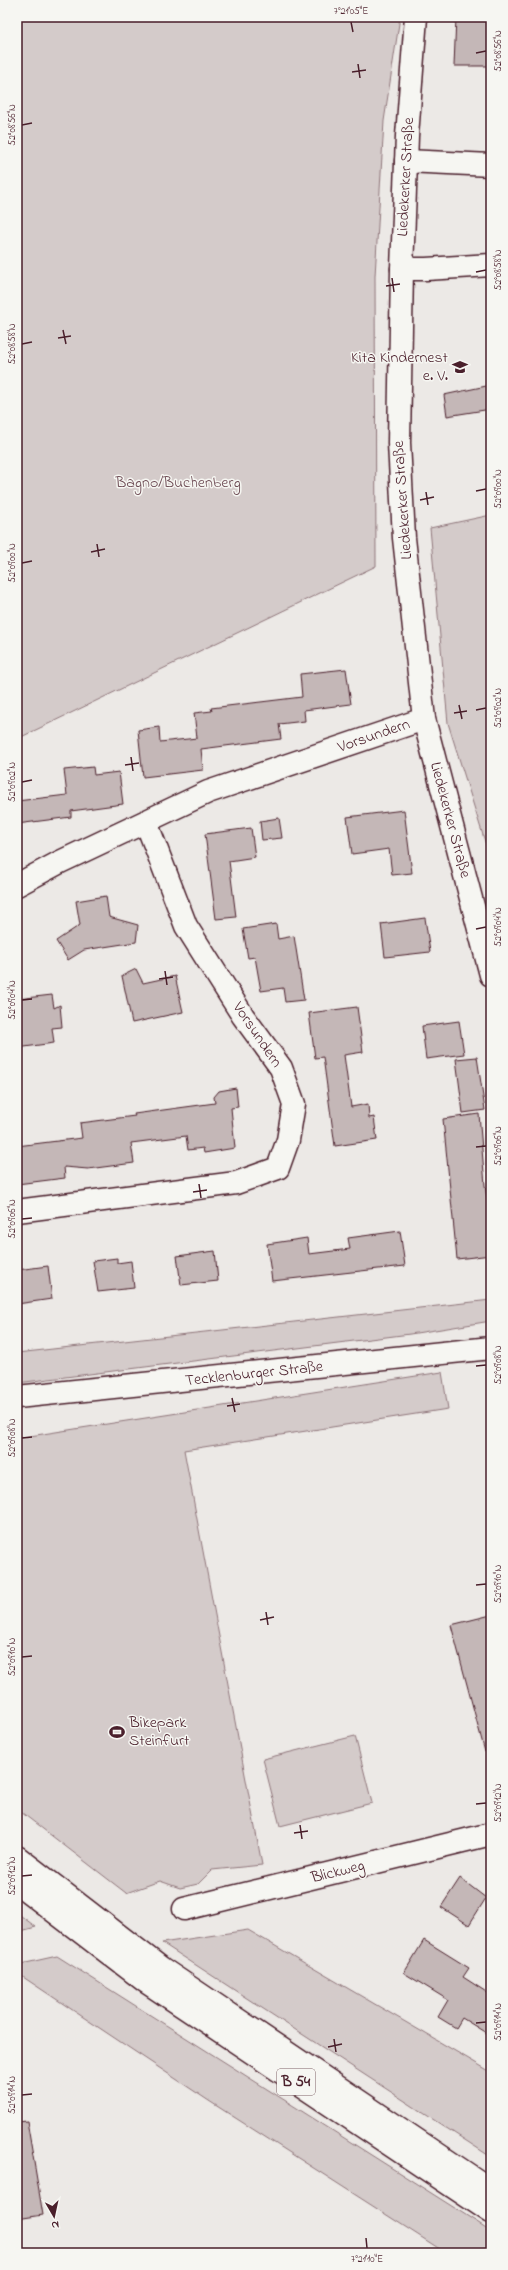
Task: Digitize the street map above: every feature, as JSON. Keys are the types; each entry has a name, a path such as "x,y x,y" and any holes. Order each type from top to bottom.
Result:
{"main road":[{"name":"Liedekerker Straße","path":"416,17 406,161 402,269 399,443 404,538 424,719 491,975"},
{"path":"406,161 491,165"},
{"path":"402,269 491,265"},
{"name":"Vorsundern","path":"17,885 60,862 208,792 424,719"},
{"name":"Vorsundern","path":"17,1212 236,1183 278,1168 288,1140 294,1104 281,1068 242,1016 186,926 146,822"},
{"name":"Tecklenburger Straße","path":"17,1398 491,1348"},
{"name":"Blickweg","path":"184,1909 491,1834"},
{"name":"B 54","path":"17,1857 161,1968 491,2190"},
{"name":"B 54","path":"17,1883 145,1981 491,2212"}],"green space":[{"name":"Bagno/Buchenberg","path":"17,17 400,17 384,121 375,276 376,566 17,739"},
{"path":"491,515 491,861 448,723 430,528"},
{"path":"491,1300 491,1321 410,1334 17,1383 17,1353"},
{"path":"442,1372 448,1409 184,1450 262,1865 212,1870 198,1884 180,1888 160,1881 126,1893 17,1809 17,1438"},
{"path":"355,1736 372,1803 280,1826 263,1759"},
{"path":"17,1913 36,1927 17,1932"},
{"path":"248,1930 491,2072 491,2157 162,1943"},
{"path":"57,1956 491,2231 491,2253 446,2253 209,2101 17,1973 17,1965"}],"building":[{"path":"456,17 491,17 491,66 454,66"},
{"path":"491,385 491,409 447,416 444,395"},
{"path":"346,669 351,704 304,710 305,721 279,724 281,739 201,749 203,770 143,777 138,730 159,727 160,742 197,738 194,713 212,711 211,708 302,697 300,674"},
{"path":"93,767 94,775 119,772 123,804 71,811 71,817 17,824 17,801 67,795 64,770"},
{"path":"404,810 412,873 392,875 389,849 352,854 347,817"},
{"path":"279,818 282,838 262,840 260,821"},
{"path":"251,828 255,857 229,861 236,917 216,919 205,834"},
{"path":"106,896 109,917 138,925 136,942 84,950 68,960 56,941 80,925 76,901"},
{"path":"425,918 430,952 385,957 381,924"},
{"path":"276,924 278,939 294,936 304,1000 285,1002 283,988 261,991 255,957 248,958 243,929"},
{"path":"136,969 143,983 175,976 183,1012 132,1023 122,976"},
{"path":"52,995 54,1008 60,1005 62,1027 52,1028 54,1043 17,1048 17,999"},
{"path":"357,1007 363,1052 344,1055 351,1107 368,1104 369,1118 374,1117 377,1140 335,1146 323,1057 315,1058 309,1013"},
{"path":"459,1021 464,1054 426,1059 422,1026"},
{"path":"477,1057 485,1110 463,1113 456,1059"},
{"path":"236,1088 238,1107 231,1108 235,1148 204,1153 203,1148 188,1150 186,1136 131,1143 134,1163 88,1169 64,1167 65,1178 17,1184 17,1146 82,1138 80,1123 215,1103 214,1097 219,1091"},
{"path":"479,1114 485,1185 491,1226 491,1255 457,1259 443,1119"},
{"path":"400,1231 405,1266 272,1281 267,1244 307,1238 309,1254 350,1249 348,1238"},
{"path":"215,1251 218,1281 181,1285 177,1256"},
{"path":"117,1258 117,1263 131,1261 134,1288 98,1292 93,1261"},
{"path":"48,1266 52,1299 17,1304 17,1270"},
{"path":"491,1615 491,1751 485,1752 451,1625"},
{"path":"460,1878 486,1898 469,1925 441,1907"},
{"path":"424,1940 469,1968 463,1977 491,1995 491,2036 462,2018 456,2028 438,2017 448,2000 404,1973"},
{"path":"27,2121 43,2215 17,2219 17,2122"}],"place":[{"name":"Kita Kindernest e. V.","path":"460,367"},
{"name":"Bikepark Steinfurt","path":"117,1732"}]}
